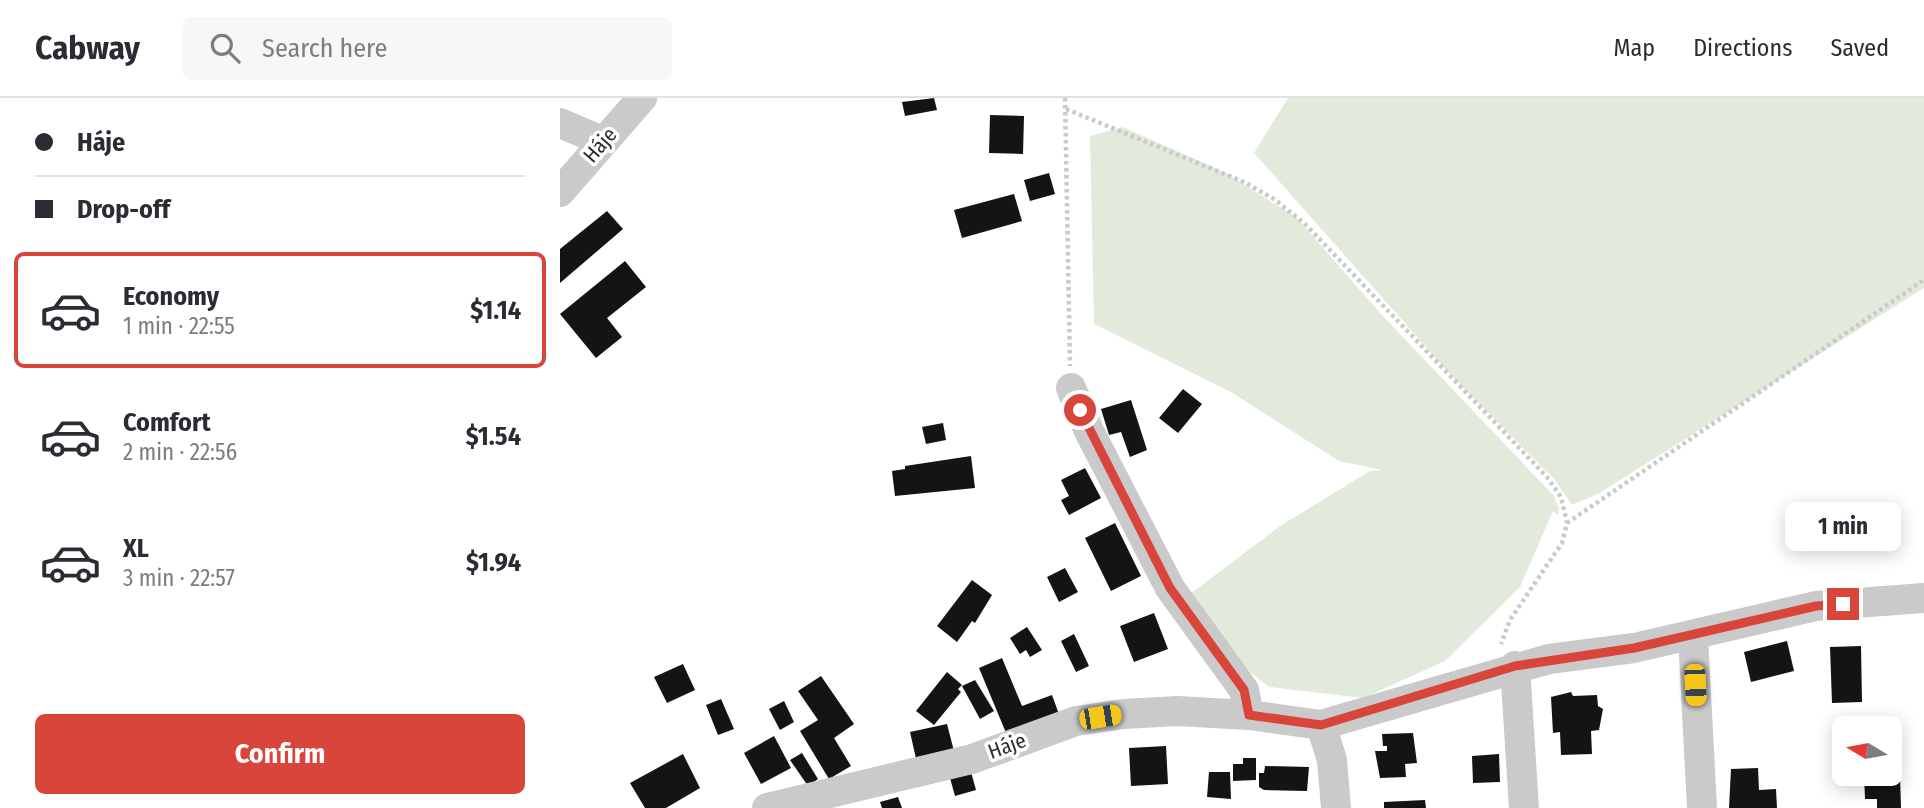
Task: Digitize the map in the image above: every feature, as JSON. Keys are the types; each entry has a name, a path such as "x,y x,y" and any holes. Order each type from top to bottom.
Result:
{"street":[{"name":"Háje","path":"560,192 642,98"},
{"path":"560,123 602,141"},
{"path":"1071,388 1089,431 1170,588 1244,690 1249,715"},
{"path":"1336,808 1332,760 1321,725 1502,671 1693,636 1816,606 1924,598"},
{"path":"1693,636 1702,808"},
{"path":"1502,671 1524,808"},
{"name":"Háje","path":"767,808 972,759 1076,721 1124,714 1177,711 1249,715 1321,725"}],"path":[{"path":"1065,98 1067,309 1071,388"},
{"path":"1066,109 1244,183 1274,199 1305,224 1547,477 1561,497 1567,523 1562,543 1510,620 1502,671"},
{"path":"1567,523 1924,280"}],"shaded area":[{"path":"1288,98 1924,98 1924,288 1598,494 1572,505 1554,479 1449,373 1254,153"},
{"path":"1123,127 1224,172 1296,217 1381,314 1554,496 1559,509 1558,515 1553,511 1520,587 1445,661 1363,698 1269,687 1226,653 1181,601 1280,526 1370,471 1382,470 1339,461 1231,392 1094,324 1090,136"}],"building":[{"path":"934,98 937,110 905,116 902,102"},
{"path":"990,115 1024,116 1023,154 989,153"},
{"path":"1049,173 1055,194 1030,201 1024,180"},
{"path":"1014,194 1022,221 962,238 954,210"},
{"path":"607,211 623,229 560,283 560,249"},
{"path":"625,261 646,287 607,318 622,337 596,358 560,314"},
{"path":"1183,389 1202,404 1178,433 1159,418"},
{"path":"1131,400 1147,450 1130,457 1121,432 1109,435 1101,409"},
{"path":"943,423 946,440 926,444 922,427"},
{"path":"971,456 975,488 895,496 892,471 905,469 905,466"},
{"path":"1085,468 1101,498 1069,515 1061,500 1069,496 1061,480"},
{"path":"1115,523 1141,576 1111,591 1085,538"},
{"path":"1065,568 1078,592 1059,602 1047,577"},
{"path":"972,580 992,595 975,623 972,621 957,642 937,626"},
{"path":"1154,613 1168,649 1134,662 1120,626"},
{"path":"1027,627 1042,650 1030,657 1026,650 1020,654 1010,638"},
{"path":"1074,634 1089,666 1076,672 1061,641"},
{"path":"1787,641 1794,671 1751,682 1744,652"},
{"path":"1861,646 1862,702 1832,703 1830,647"},
{"path":"1002,658 1022,706 1052,695 1060,717 1009,740 979,668"},
{"path":"683,664 695,690 667,703 654,677"},
{"path":"947,672 962,685 958,689 961,692 934,725 916,711"},
{"path":"821,676 854,724 834,738 851,766 829,779 800,731 818,720 798,691"},
{"path":"975,680 994,711 980,719 962,686"},
{"path":"1571,692 1573,696 1597,695 1598,706 1603,709 1599,730 1591,731 1592,754 1561,755 1560,732 1553,733 1551,697"},
{"path":"721,699 734,729 718,735 706,705"},
{"path":"784,701 794,722 780,730 769,709"},
{"path":"947,724 955,755 917,763 910,732"},
{"path":"1413,733 1417,763 1405,764 1406,777 1380,778 1375,751 1387,751 1387,746 1383,746 1382,734"},
{"path":"774,736 791,768 761,784 744,753"},
{"path":"1166,746 1168,784 1131,786 1129,748"},
{"path":"802,753 818,779 808,786 790,760"},
{"path":"683,754 700,788 666,808 645,808 630,783"},
{"path":"1499,754 1500,782 1473,783 1472,756"},
{"path":"1243,758 1256,758 1256,780 1233,781 1233,764 1243,764"},
{"path":"1265,766 1309,767 1307,791 1264,790 1259,787 1259,773 1264,773"},
{"path":"1758,768 1759,790 1776,789 1777,808 1729,808 1731,769"},
{"path":"971,772 976,790 955,796 950,778"},
{"path":"1209,772 1230,772 1231,799 1207,797"},
{"path":"1864,786 1900,786 1901,808 1877,808 1877,799 1865,799"},
{"path":"898,797 902,808 882,808 880,802"},
{"path":"1425,800 1426,808 1384,808 1384,802"}],"route":[{"path":"1080,410 1170,588 1244,690 1249,715 1321,725 1515,666 1634,648 1816,606 1843,604"}]}
